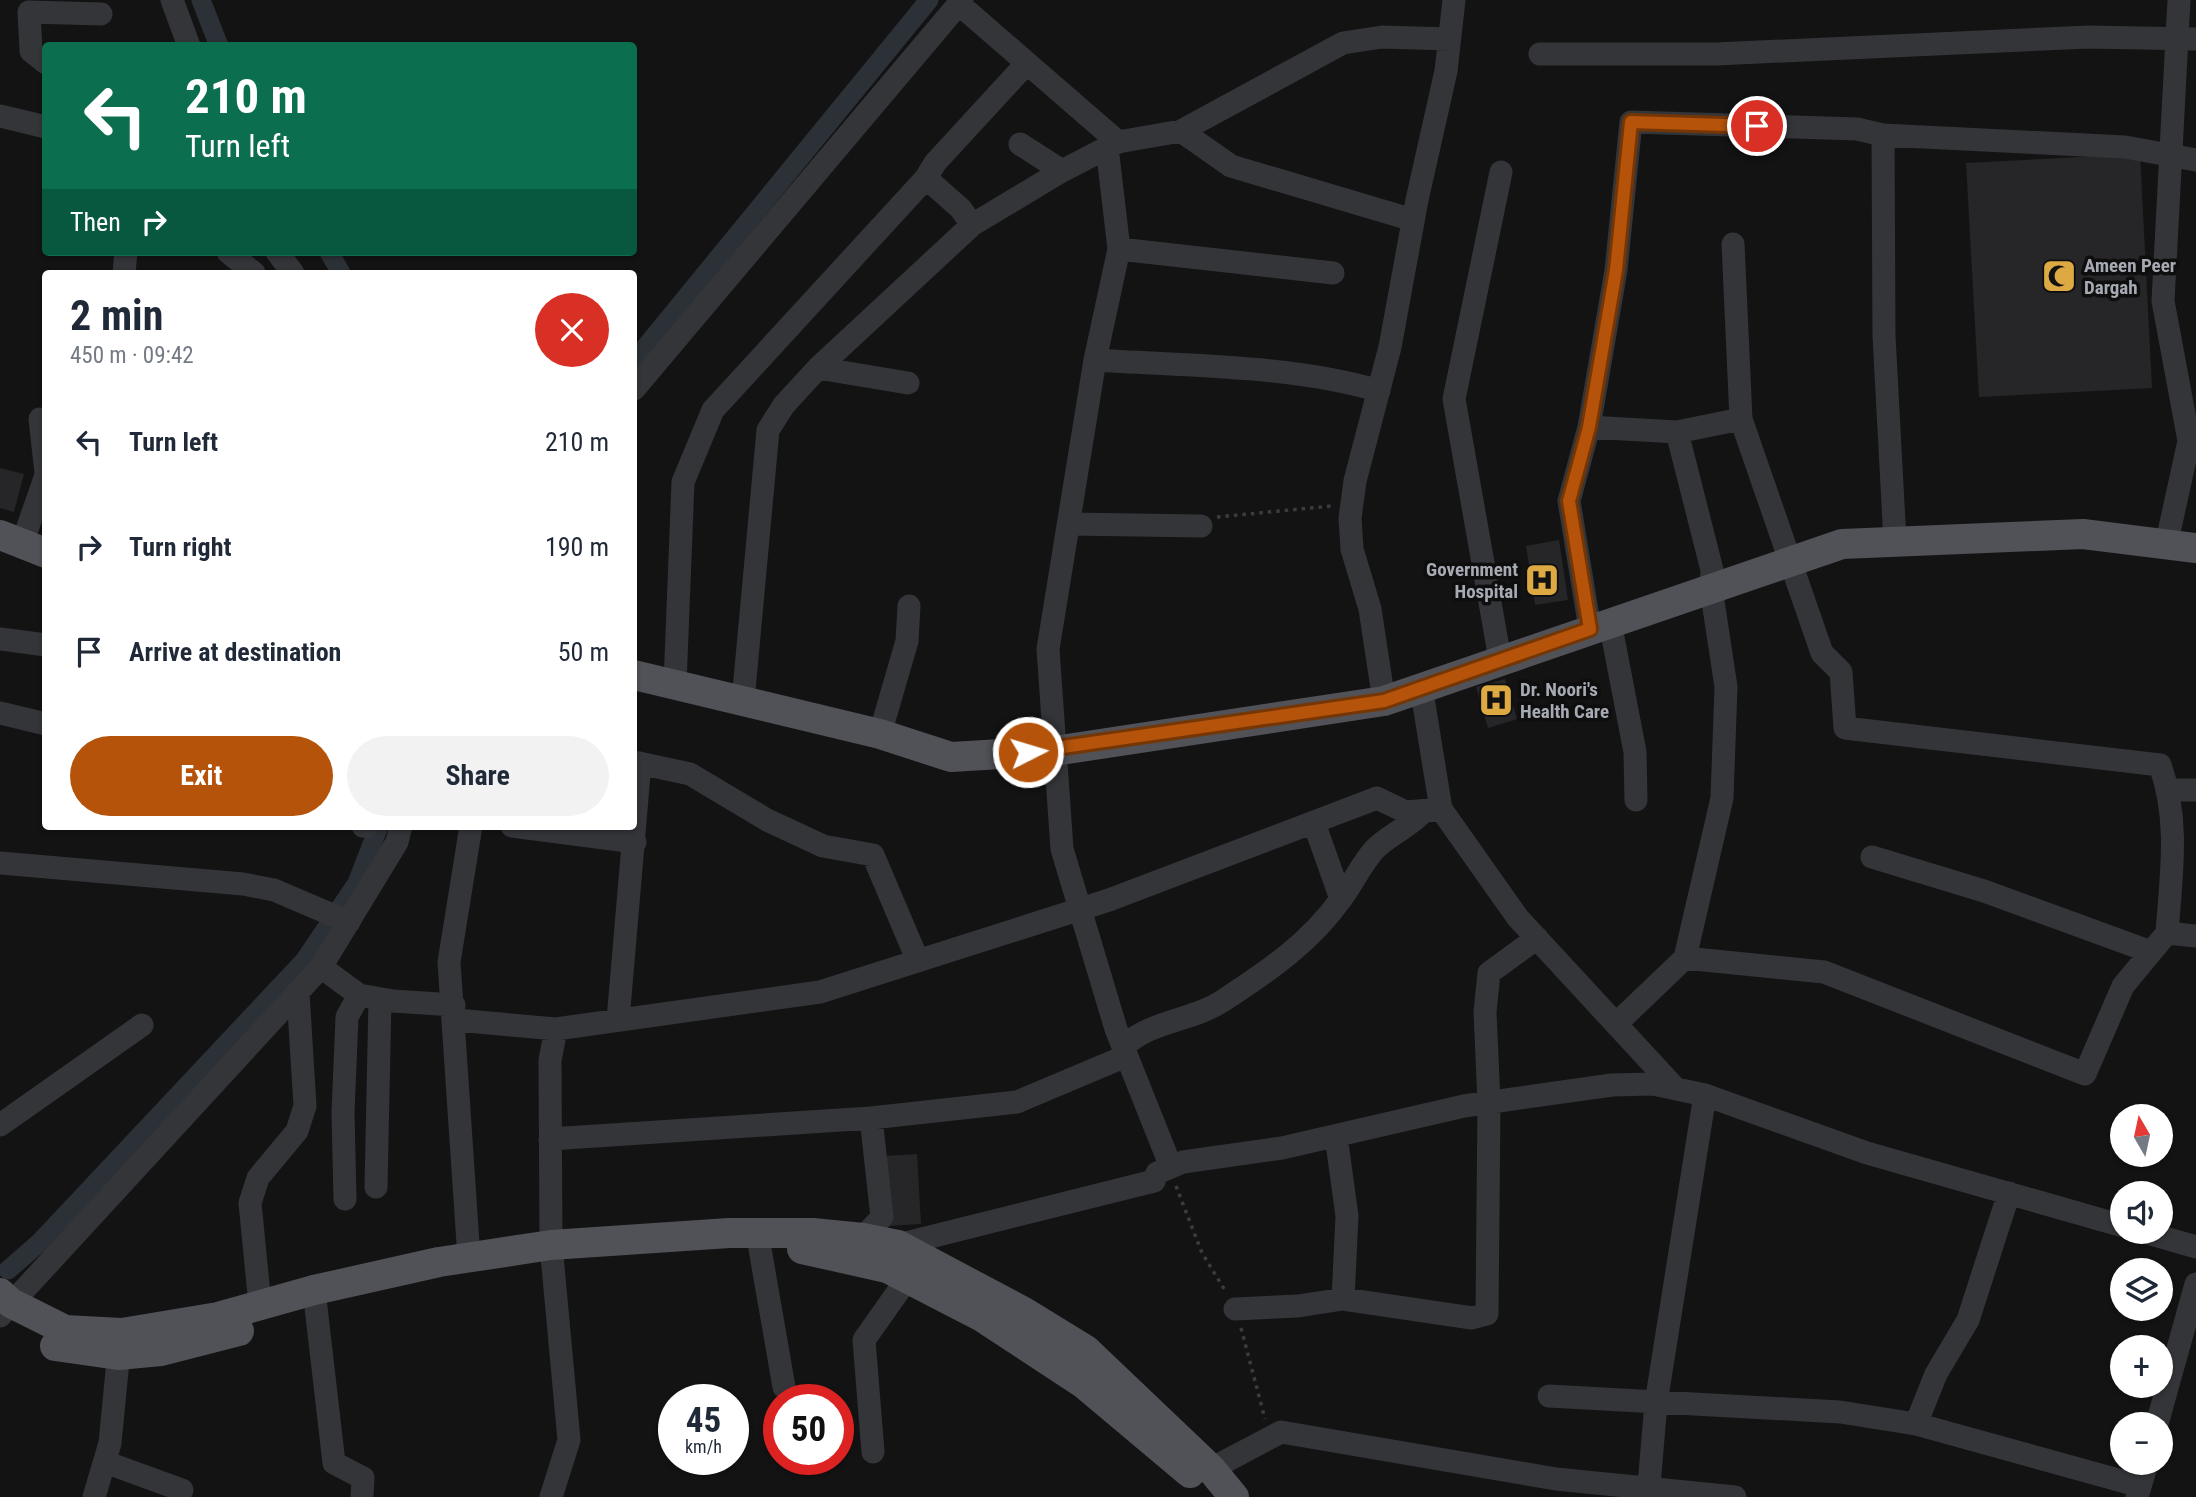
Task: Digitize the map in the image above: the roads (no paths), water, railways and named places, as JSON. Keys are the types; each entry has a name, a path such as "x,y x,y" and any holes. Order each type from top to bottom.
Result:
{"main road":[{"path":"637,676 880,734 951,757 1054,751 1384,701 1421,686 1842,544 2083,534 2196,548"},
{"path":"120,1344 260,1305 315,1300 551,1253 729,1233 813,1233 863,1238 898,1245 1024,1312 1086,1350 1211,1483"},
{"path":"3,1308 65,1330 161,1352 315,1300 469,1258 551,1253 802,1249 887,1268 982,1317 1084,1384 1188,1471 1234,1497"}],"street":[{"path":"172,0 188,42"},
{"path":"1384,701 1370,608 1352,549 1350,518 1390,347 1413,220 1446,71 1454,0"},
{"path":"2166,546 2192,438 2163,301 2172,156 2186,39 2179,0"},
{"path":"550,1139 871,1118 1017,1102 1126,1056 1062,849 1048,649 1095,360 1119,249 1113,145 961,2 637,384"},
{"path":"42,60 31,51 30,12 101,14"},
{"path":"743,701 768,430 784,405 818,368 972,225 1062,171 1113,145 1181,131 1343,43 1382,37 1449,39"},
{"path":"1540,54 1716,54 2089,37 2186,39"},
{"path":"675,685 682,482 713,410 926,178 935,163 1027,63"},
{"path":"0,116 42,126"},
{"path":"1636,800 1635,752 1569,501 1589,427 1616,270 1631,122 1857,130 1883,135 2125,147 2196,160"},
{"path":"1181,131 1231,166 1413,220"},
{"path":"1883,135 1884,336 1895,541"},
{"path":"1020,144 1062,171"},
{"path":"1500,659 1454,399 1501,172"},
{"path":"926,178 961,209 972,225"},
{"path":"1685,958 1824,972 2085,1074 2123,986 2167,933 2175,836 2169,790 2160,765 1845,728 1841,672 1822,653 1788,562 1741,419 1733,244"},
{"path":"1119,249 1334,273"},
{"path":"233,256 250,270"},
{"path":"279,256 291,270"},
{"path":"1095,360 1264,372 1351,382 1379,391"},
{"path":"818,368 908,383"},
{"path":"40,419 42,437"},
{"path":"1589,427 1677,432 1741,419"},
{"path":"1616,1024 1685,958 1722,798 1726,687 1711,588 1712,570 1677,432"},
{"path":"22,544 42,486"},
{"path":"1070,524 1207,522"},
{"path":"880,734 907,641 909,606"},
{"path":"0,639 42,644"},
{"path":"1421,686 1433,810 1518,918 1675,1088"},
{"path":"0,713 42,722"},
{"path":"637,763 690,774 767,820 823,846 873,855 918,961"},
{"path":"2169,790 2196,790"},
{"path":"321,967 370,997 556,1029 820,992 1080,909 1377,798 1406,812 1433,810"},
{"path":"1123,1047 1136,1035 1221,1003 1306,942 1341,899 1376,848 1433,810"},
{"path":"1314,823 1341,899"},
{"path":"3,1308 321,967 397,842 400,830"},
{"path":"469,1258 455,1013 449,962 470,830"},
{"path":"543,830 635,842"},
{"path":"618,1020 635,830"},
{"path":"1872,857 1984,891 2151,952"},
{"path":"0,863 243,884 274,890 349,922"},
{"path":"2167,933 2196,936"},
{"path":"1235,1309 1298,1306 1343,1299 1472,1318 1487,1314 1489,1103 1485,1012 1489,973 1537,938"},
{"path":"260,1305 250,1203 258,1178 297,1131 305,1106 298,993"},
{"path":"370,997 376,1187"},
{"path":"345,1199 343,1113 347,1017 370,997"},
{"path":"0,1125 142,1025"},
{"path":"551,1497 569,1440 551,1253 550,1060 556,1029"},
{"path":"1123,1047 1171,1167"},
{"path":"898,1245 1154,1181 1157,1173 1183,1162 1282,1148 1464,1106 1612,1085 1653,1084 1705,1095 1867,1153 2110,1222"},
{"path":"1649,1492 1656,1403 1705,1095"},
{"path":"863,1238 882,1217 871,1118"},
{"path":"1336,1136 1347,1216 1343,1299"},
{"path":"1916,1424 1936,1374 1968,1320 2009,1193"},
{"path":"2173,1240 2196,1247"},
{"path":"760,1250 783,1384"},
{"path":"873,1452 864,1339 908,1279"},
{"path":"2160,1412 2196,1284"},
{"path":"315,1300 334,1463 363,1478 362,1497"},
{"path":"94,1497 110,1443 120,1344"},
{"path":"1549,1396 1840,1412 1916,1424 2139,1492 2144,1475"},
{"path":"1211,1483 1281,1432 1552,1488 1735,1497"},
{"path":"105,1462 183,1490"}],"waterway":[{"path":"201,0 217,42"},
{"path":"637,357 929,0"},
{"path":"331,256 339,270"},
{"path":"8,1270 39,1243 304,961 357,883 377,830"}],"place":[{"name":"Ameen Peer Dargah","path":"2059,276"},
{"name":"Government Hospital","path":"1542,580"},
{"name":"Dr. Noori's Health Care","path":"1496,700"}]}
